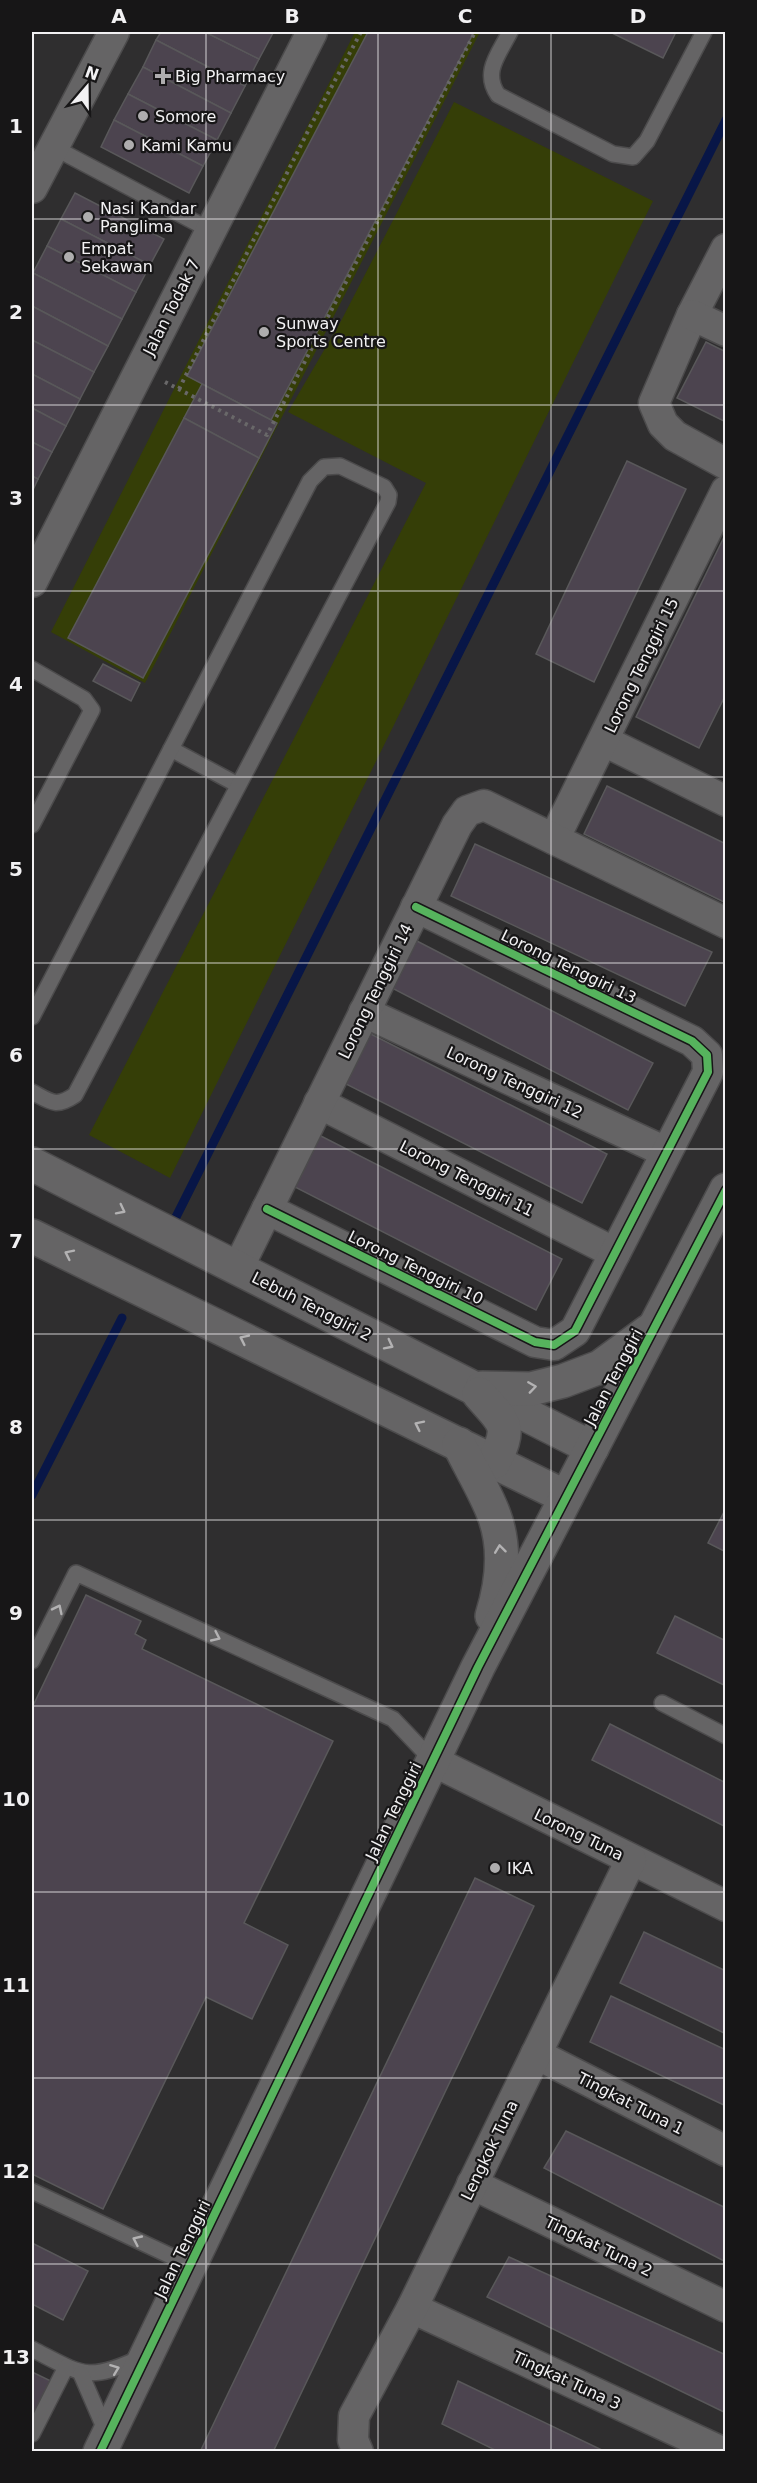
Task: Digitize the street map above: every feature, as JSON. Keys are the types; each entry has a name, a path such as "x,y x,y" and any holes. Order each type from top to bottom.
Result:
{"street":[{"path":"32,188 114,32"},
{"name":"Jalan Todak 7","path":"33,577 312,32"},
{"path":"726,249 692,315 654,403 663,424 675,436 726,464"},
{"path":"692,315 726,331"},
{"name":"Lorong Tenggiri 15","path":"555,839 726,491"},
{"path":"604,741 724,796"},
{"name":"Lorong Tenggiri 14","path":"238,1268 457,825 467,811 483,805 726,923"},
{"name":"Lorong Tenggiri 13","path":"416,907 692,1041 707,1055 708,1072 666,1152"},
{"name":"Lorong Tenggiri 12","path":"364,1012 666,1152"},
{"name":"Lorong Tenggiri 11","path":"319,1103 615,1252"},
{"path":"615,1252 666,1152"},
{"name":"Lebuh Tenggiri 2","path":"32,1164 592,1448"},
{"name":"Jalan Tenggiri","path":"104,2443 478,1667 726,1190"},
{"name":"Lorong Tenggiri 10","path":"267,1209 536,1342 554,1345 575,1331 615,1252"},
{"path":"32,1236 566,1497"},
{"path":"474,1388 531,1389 563,1380 600,1367 654,1327"},
{"path":"474,1388 504,1426 506,1435 494,1462"},
{"path":"459,1444 495,1516 502,1554 498,1596 478,1667"},
{"name":"Lorong Tuna","path":"433,1761 726,1906"},
{"name":"Lengkok Tuna","path":"356,2446 354,2416 412,2308 631,1860"},
{"name":"Tingkat Tuna 1","path":"536,2054 726,2151"},
{"name":"Tingkat Tuna 2","path":"472,2184 726,2307"},
{"name":"Tingkat Tuna 3","path":"412,2308 722,2451"}],"lane":[{"path":"510,32 491,69 490,84 498,94 613,154 633,157 647,141 704,32"},
{"path":"52,147 210,230"},
{"path":"32,1017 310,481 324,467 340,466 384,487 389,495 388,502 75,1095 66,1102 55,1104 32,1092"},
{"path":"32,825 92,710 84,699 34,675"},
{"path":"171,749 238,785"},
{"path":"32,1661 76,1573 393,1719 433,1761"},
{"path":"662,1703 726,1736"},
{"path":"32,2191 190,2265"},
{"path":"32,2349 81,2374 105,2373 146,2355"},
{"path":"32,2434 66,2367"},
{"path":"81,2374 104,2443"}],"path":[{"path":"179,389 311,124 361,32"},
{"path":"140,370 267,435 476,32"}],"green space":[{"name":"Sunway Sports Centre","path":"355,32 480,32 145,683 51,632"},
{"path":"454,102 653,201 170,1178 89,1135 426,483 288,412 341,321"}],"building":[{"path":"161,32 205,32 259,59 245,86 156,40"},
{"path":"205,32 270,32 273,33 259,59"},
{"path":"368,32 474,32 271,420 187,376"},
{"path":"610,32 676,32 663,58"},
{"path":"156,40 245,86 231,113 143,67"},
{"path":"143,67 231,113 217,140 128,94"},
{"path":"128,94 217,140 203,166 114,120"},
{"path":"114,120 203,166 189,193 101,147"},
{"path":"75,193 164,239 150,265 61,219"},
{"path":"61,219 150,265 136,292 47,246"},
{"path":"47,246 136,292 122,319 33,273"},
{"path":"33,273 122,319 108,346 32,306"},
{"path":"32,306 108,346 94,372 32,340"},
{"path":"32,340 94,372 80,399 32,374"},
{"path":"706,342 726,352 726,422 677,398"},
{"path":"32,374 80,399 66,426 32,408"},
{"path":"202,384 277,423 259,458 184,418"},
{"path":"32,408 66,426 52,452 32,442"},
{"path":"184,418 259,458 143,678 68,638"},
{"path":"32,442 52,452 38,479 32,476"},
{"path":"627,461 686,489 594,682 536,654"},
{"path":"32,476 38,479 32,492"},
{"path":"726,533 726,694 699,748 636,717"},
{"path":"103,664 140,683 131,701 93,681"},
{"path":"607,786 726,844 726,903 584,834"},
{"path":"475,844 712,952 685,1006 451,896"},
{"path":"413,939 653,1063 628,1110 388,986"},
{"path":"359,1028 607,1154 582,1203 334,1078"},
{"path":"315,1133 562,1259 536,1310 289,1184"},
{"path":"726,1508 726,1552 708,1543"},
{"path":"86,1595 141,1621 135,1634 146,1640 142,1649 333,1741 244,1923 288,1945 252,2019 206,1997 103,2209 32,2174 32,1708"},
{"path":"675,1616 726,1641 726,1686 657,1653"},
{"path":"610,1724 726,1783 726,1827 592,1760"},
{"path":"475,1878 534,1906 273,2452 200,2452"},
{"path":"644,1932 726,1971 726,2034 620,1983"},
{"path":"611,1996 726,2050 726,2106 590,2042"},
{"path":"566,2131 726,2208 726,2262 544,2168"},
{"path":"32,2243 88,2271 63,2320 32,2304"},
{"path":"509,2257 726,2355 726,2413 487,2297"},
{"path":"32,2372 53,2382 34,2418 32,2417"},
{"path":"458,2381 606,2452 499,2452 442,2424"}],"waterway":[{"path":"175,1219 726,120"},
{"path":"32,1495 122,1318"}],"cycle path":[{"path":"267,1209 535,1342 554,1345 575,1331 708,1072 707,1055 692,1041 416,907"},
{"path":"100,2452 478,1667 726,1190"}],"place":[{"name":"Big Pharmacy","path":"163,76"},
{"name":"Somore","path":"143,116"},
{"name":"Kami Kamu","path":"129,145"},
{"name":"Nasi Kandar Panglima","path":"88,217"},
{"name":"Empat Sekawan","path":"69,257"},
{"name":"Sunway Sports Centre","path":"264,332"},
{"name":"IKA","path":"495,1868"}]}
